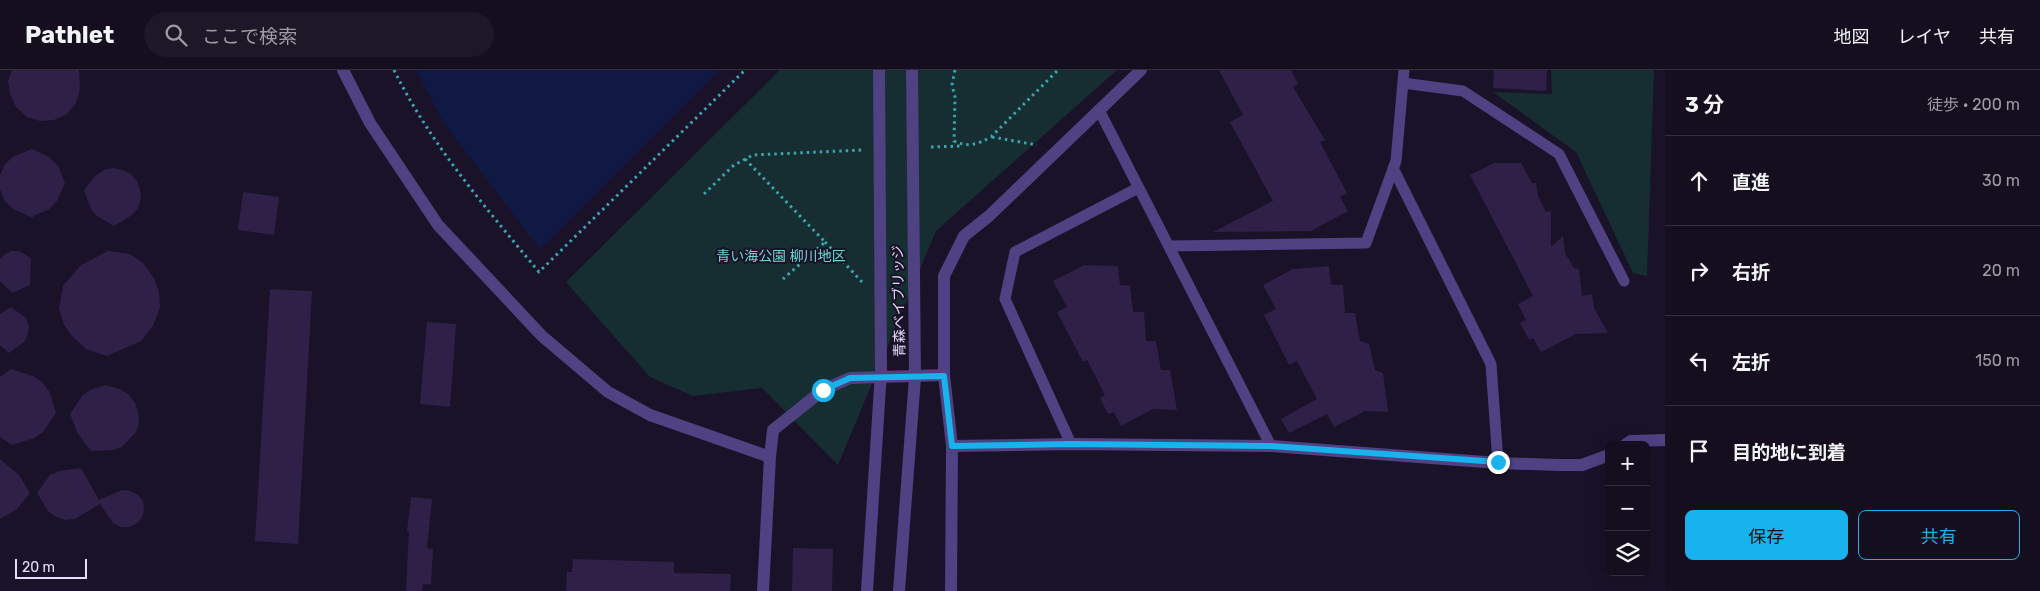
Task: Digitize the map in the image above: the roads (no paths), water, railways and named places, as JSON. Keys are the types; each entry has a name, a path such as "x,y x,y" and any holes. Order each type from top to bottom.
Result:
{"street":[{"path":"343,70 370,123 438,225 542,336 608,392 650,415 770,457"},
{"name":"青森ベイブリッジ","path":"867,591 882,371 879,70"},
{"name":"青森ベイブリッジ","path":"899,591 915,377 912,70"},
{"path":"951,591 952,446 944,376 944,276 964,236 989,216 1141,70"},
{"path":"763,591 773,430 823,390 850,378 944,376"},
{"path":"1630,441 1665,440"},
{"path":"952,446 1071,444 1271,446 1498,462 1582,465 1605,457"}],"lane":[{"path":"1169,246 1366,243 1396,161 1404,70"},
{"path":"1403,83 1463,91 1559,154 1624,281"},
{"path":"1099,110 1271,446"},
{"path":"1393,168 1491,364 1498,462"},
{"path":"1071,444 1005,299 1015,252 1138,188"}],"water":[{"path":"416,70 719,70 540,249 444,123"}],"park label":[{"name":"青い海公園 柳川地区","path":"781,256"}]}
